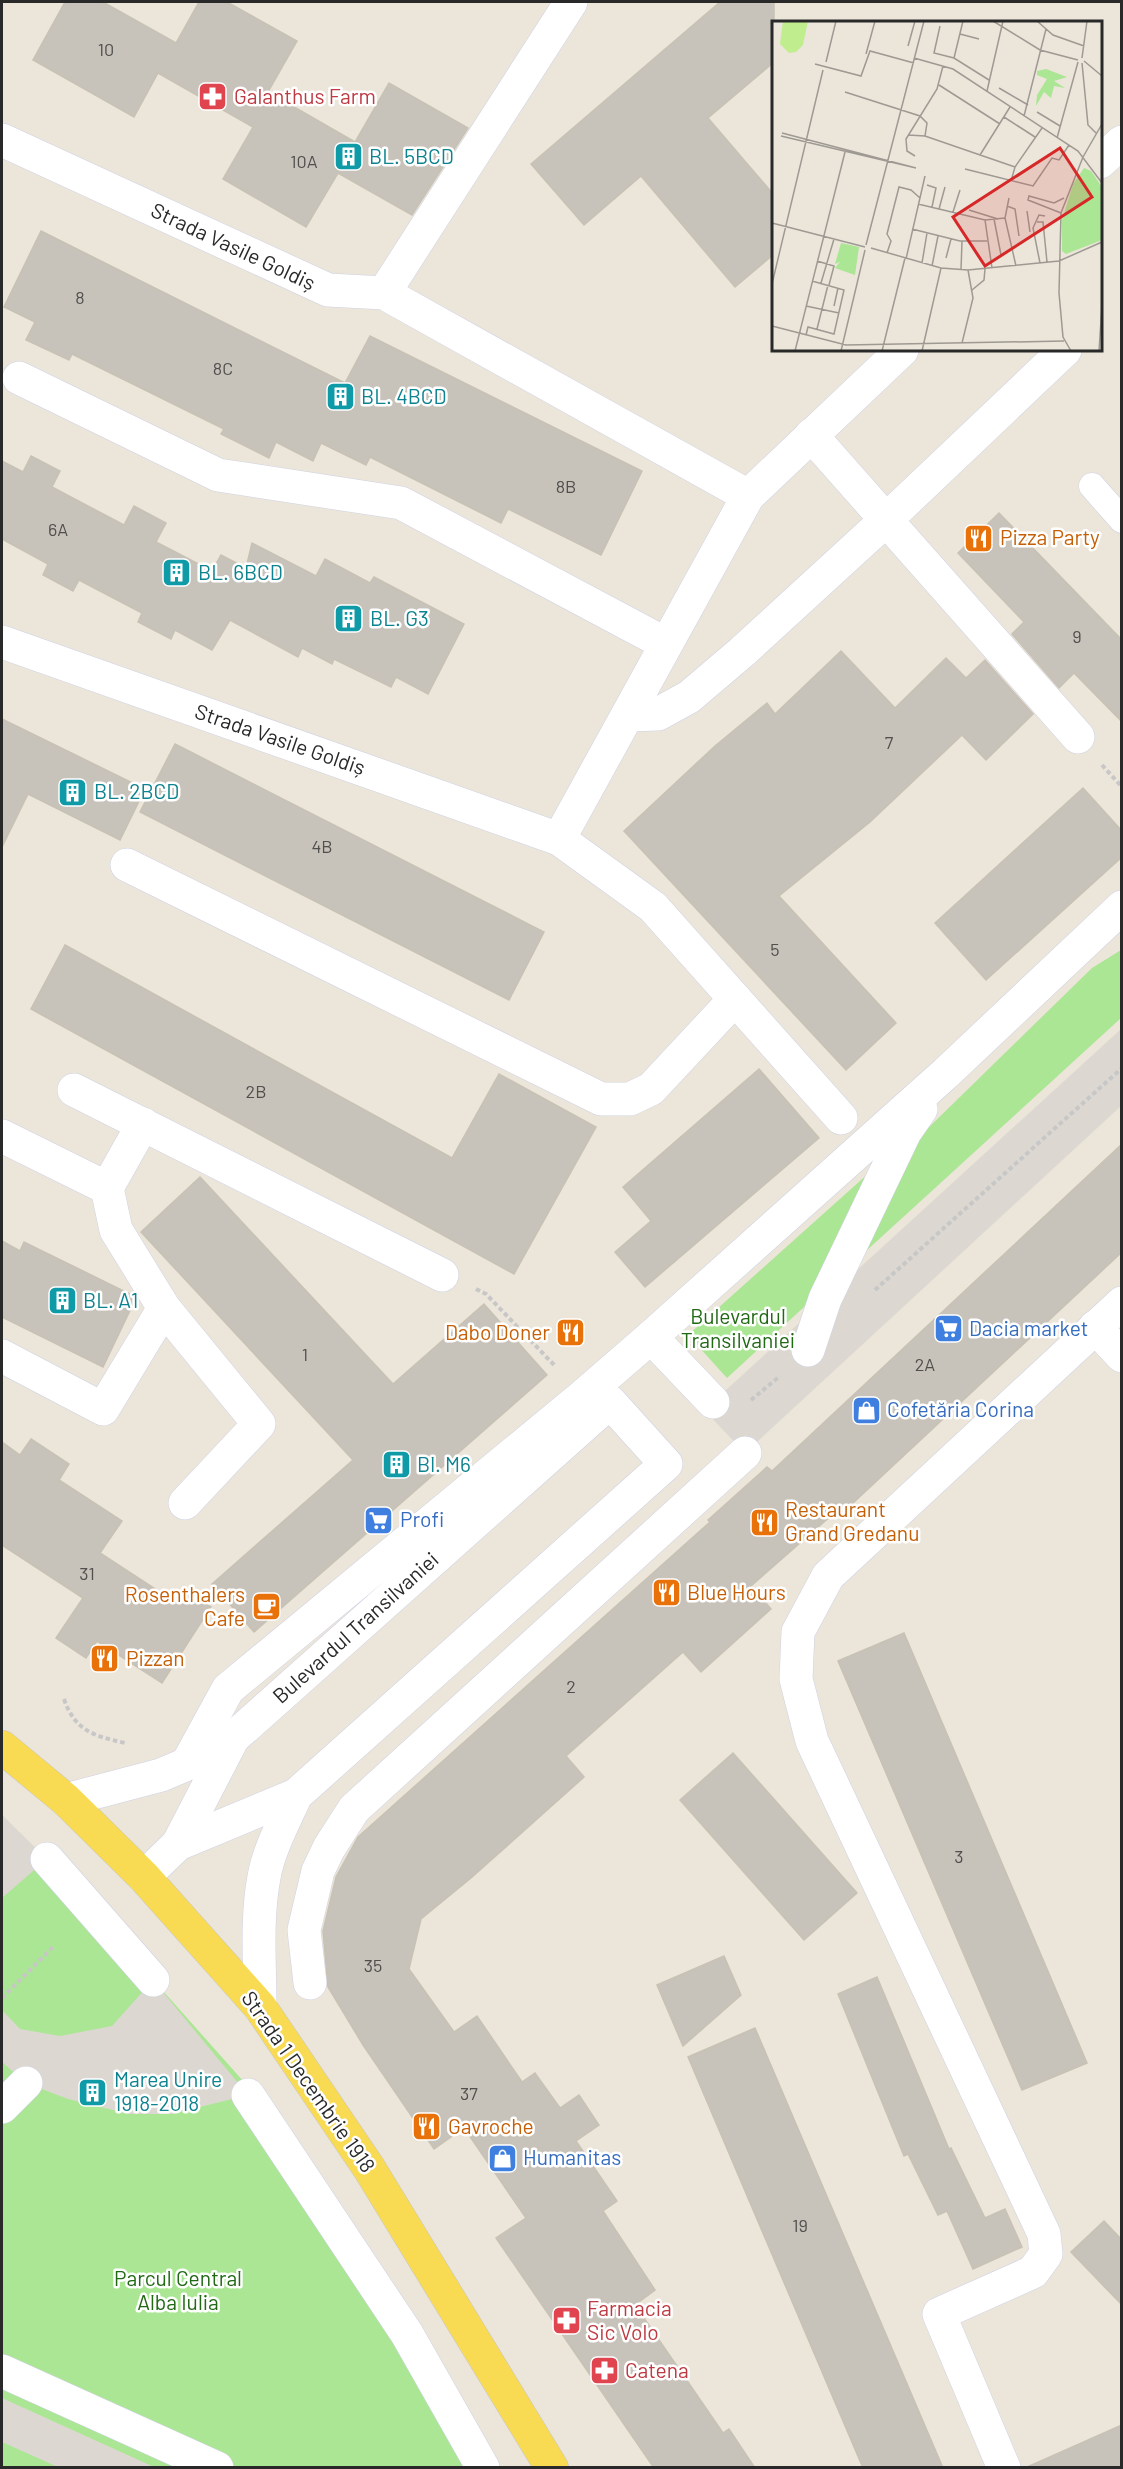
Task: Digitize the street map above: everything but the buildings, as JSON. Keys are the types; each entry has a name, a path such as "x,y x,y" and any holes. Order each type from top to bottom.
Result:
{"main road":[{"name":"Strada 1 Decembrie 1918","path":"2,1747 66,1800 144,1877 260,2007 369,2168 552,2468"}],"street":[{"path":"571,2 384,293 748,496"},
{"name":"Strada Vasile Goldiș","path":"2,140 328,290 384,293"},
{"path":"560,839 748,496 901,351"},
{"path":"628,715 658,714 689,697 742,652 886,520 1064,351"},
{"path":"20,378 218,475 401,503 666,644"},
{"path":"811,435 1078,737"},
{"name":"Strada Vasile Goldiș","path":"2,642 560,839 652,907 841,1118"},
{"path":"127,865 601,1099 630,1099 651,1089 735,999"},
{"name":"Bulevardul Transilvaniei","path":"187,1764 228,1689 583,1396 651,1337 946,1073 1122,907"},
{"name":"Bulevardul Transilvaniei","path":"1054,971 1122,932"},
{"name":"Bulevardul Transilvaniei","path":"808,1350 825,1299 905,1132 946,1073"},
{"path":"74,1090 442,1275"},
{"path":"143,1124 107,1188 116,1230 164,1308 259,1424 185,1503"},
{"path":"2,1136 107,1188"},
{"path":"1004,2468 939,2314 1033,2272 1046,2254 1044,2234 812,1741 796,1679 798,1632 828,1576 1122,1303"},
{"path":"2,1356 103,1409 164,1308"},
{"path":"1095,1327 1122,1356"},
{"path":"651,1337 713,1402"},
{"name":"Bulevardul Transilvaniei","path":"66,1800 160,1775 187,1764 233,1738 610,1402 666,1464 296,1796 178,1844"},
{"path":"310,1983 304,1930 318,1871 328,1848 354,1809 745,1454"},
{"name":"Bulevardul Transilvaniei","path":"144,1877 178,1844 233,1738"},
{"name":"Bulevardul Transilvaniei","path":"260,2007 260,1918 264,1877 276,1838 296,1796"},
{"path":"47,1860 153,1980"},
{"path":"2,2107 26,2084"},
{"path":"248,2095 407,2334 483,2468"},
{"path":"2,2371 217,2468"}],"lane":[{"path":"1092,486 1122,520"}],"path":[{"path":"869,1295 1122,1068"},
{"path":"442,1275 486,1294 583,1396"},
{"path":"745,1454 747,1405 808,1350"},
{"path":"64,1699 72,1719 83,1728 100,1737 128,1743"},
{"path":"2,1998 53,1947"}],"green space":[{"path":"1121,950 1121,1018 854,1262 922,1134 1092,968"},
{"name":"Bulevardul Transilvaniei","path":"870,1172 804,1307 727,1378 688,1335"},
{"name":"Parcul Central Alba Iulia","path":"2,1815 115,1937 260,2100 498,2467 2,2467"}],"shaded area":[{"name":"Bulevardul Transilvaniei","path":"1121,1029 1121,1106 745,1453 704,1410"},
{"path":"2,1815 47,1859 2,1898"},
{"path":"153,1980 248,2095 172,2114 129,2114 68,2099 26,2083 2,2062 2,2010 20,2029 60,2036 112,2026"},
{"path":"2,2398 154,2467 58,2467 2,2442"}],"place":[{"name":"Galanthus Farm","path":"213,97"},
{"name":"BL. 5BCD","path":"348,157"},
{"name":"BL. 4BCD","path":"340,397"},
{"name":"Pizza Party","path":"979,538"},
{"name":"BL. 6BCD","path":"177,573"},
{"name":"BL. G3","path":"349,619"},
{"name":"BL. 2BCD","path":"73,792"},
{"name":"BL. A1","path":"62,1301"},
{"name":"Dacia market","path":"948,1329"},
{"name":"Dabo Doner","path":"571,1333"},
{"name":"Cofetăria Corina","path":"866,1410"},
{"name":"Bl. M6","path":"396,1465"},
{"name":"Profi","path":"379,1520"},
{"name":"Restaurant Grand Gredanu","path":"764,1522"},
{"name":"Blue Hours","path":"666,1593"},
{"name":"Rosenthalers Cafe","path":"266,1607"},
{"name":"Pizzan","path":"105,1659"},
{"name":"Marea Unire 1918-2018","path":"93,2092"},
{"name":"Gavroche","path":"427,2127"},
{"name":"Humanitas","path":"502,2158"},
{"name":"Farmacia Sic Volo","path":"566,2321"},
{"name":"Catena","path":"604,2371"}]}
